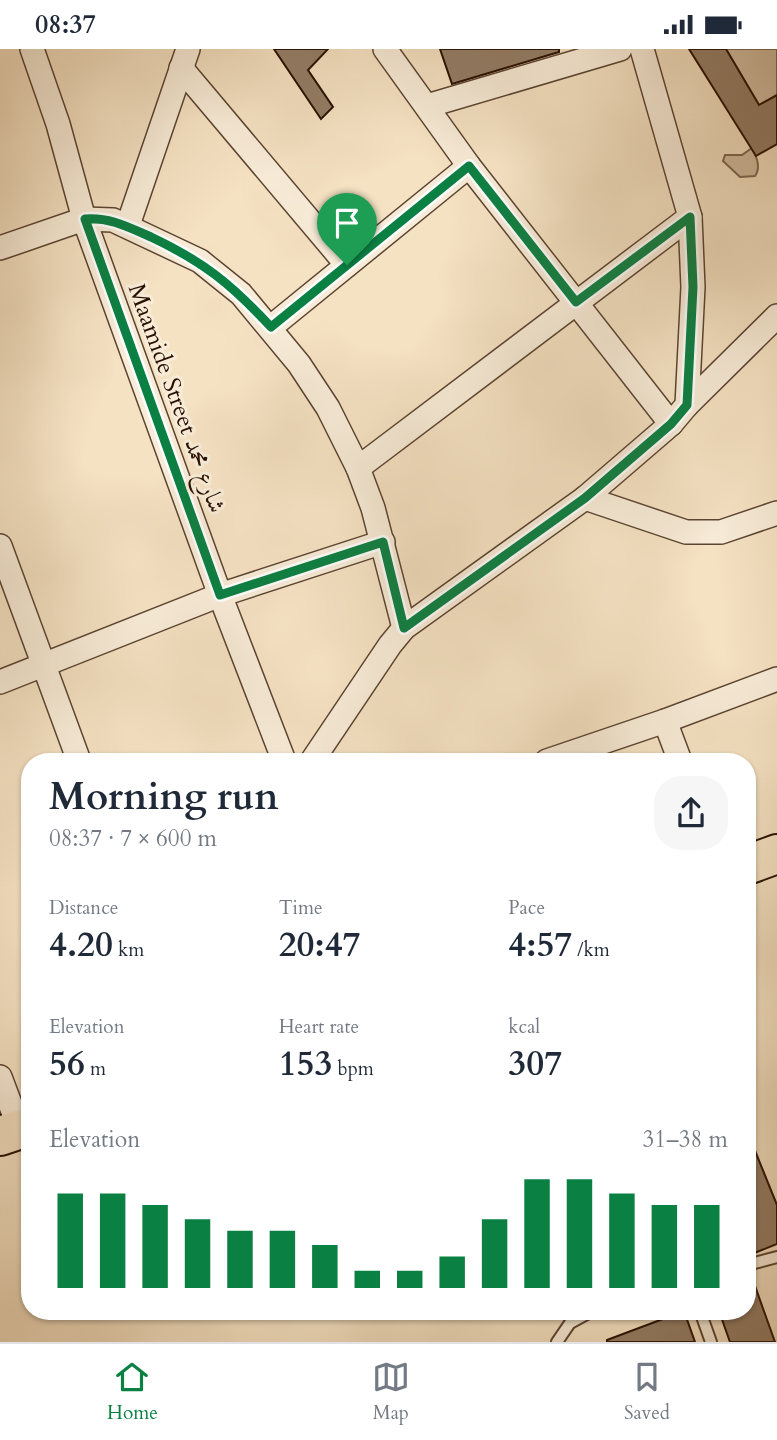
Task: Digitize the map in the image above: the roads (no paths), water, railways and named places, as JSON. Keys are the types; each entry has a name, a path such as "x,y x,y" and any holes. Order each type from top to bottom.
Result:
{"highway":[{"path":"756,862 777,854"}],"street":[{"name":"Maamide Street شارع محمد","path":"32,49 58,124 85,219 220,595 281,753"},
{"path":"384,49 469,166 671,424"},
{"path":"427,106 620,49"},
{"path":"642,49 690,217 693,287 687,405"},
{"path":"128,225 184,59"},
{"path":"184,59 347,265"},
{"path":"271,327 469,166"},
{"path":"358,468 690,217"},
{"path":"0,248 85,219 98,218 128,225 208,267 241,294 271,327 328,408 358,468 383,542 404,628"},
{"path":"317,753 404,628 585,498 671,424 777,316"},
{"path":"585,498 687,532 722,532 777,513"},
{"path":"0,682 220,595 383,542"},
{"path":"0,546 76,753"},
{"path":"571,753 777,679"},
{"path":"665,721 677,753"},
{"path":"0,1077 16,1131"}],"lane":[{"path":"756,1263 777,1257"},
{"path":"557,1342 570,1323 576,1320"},
{"path":"703,1320 711,1342"}]}
